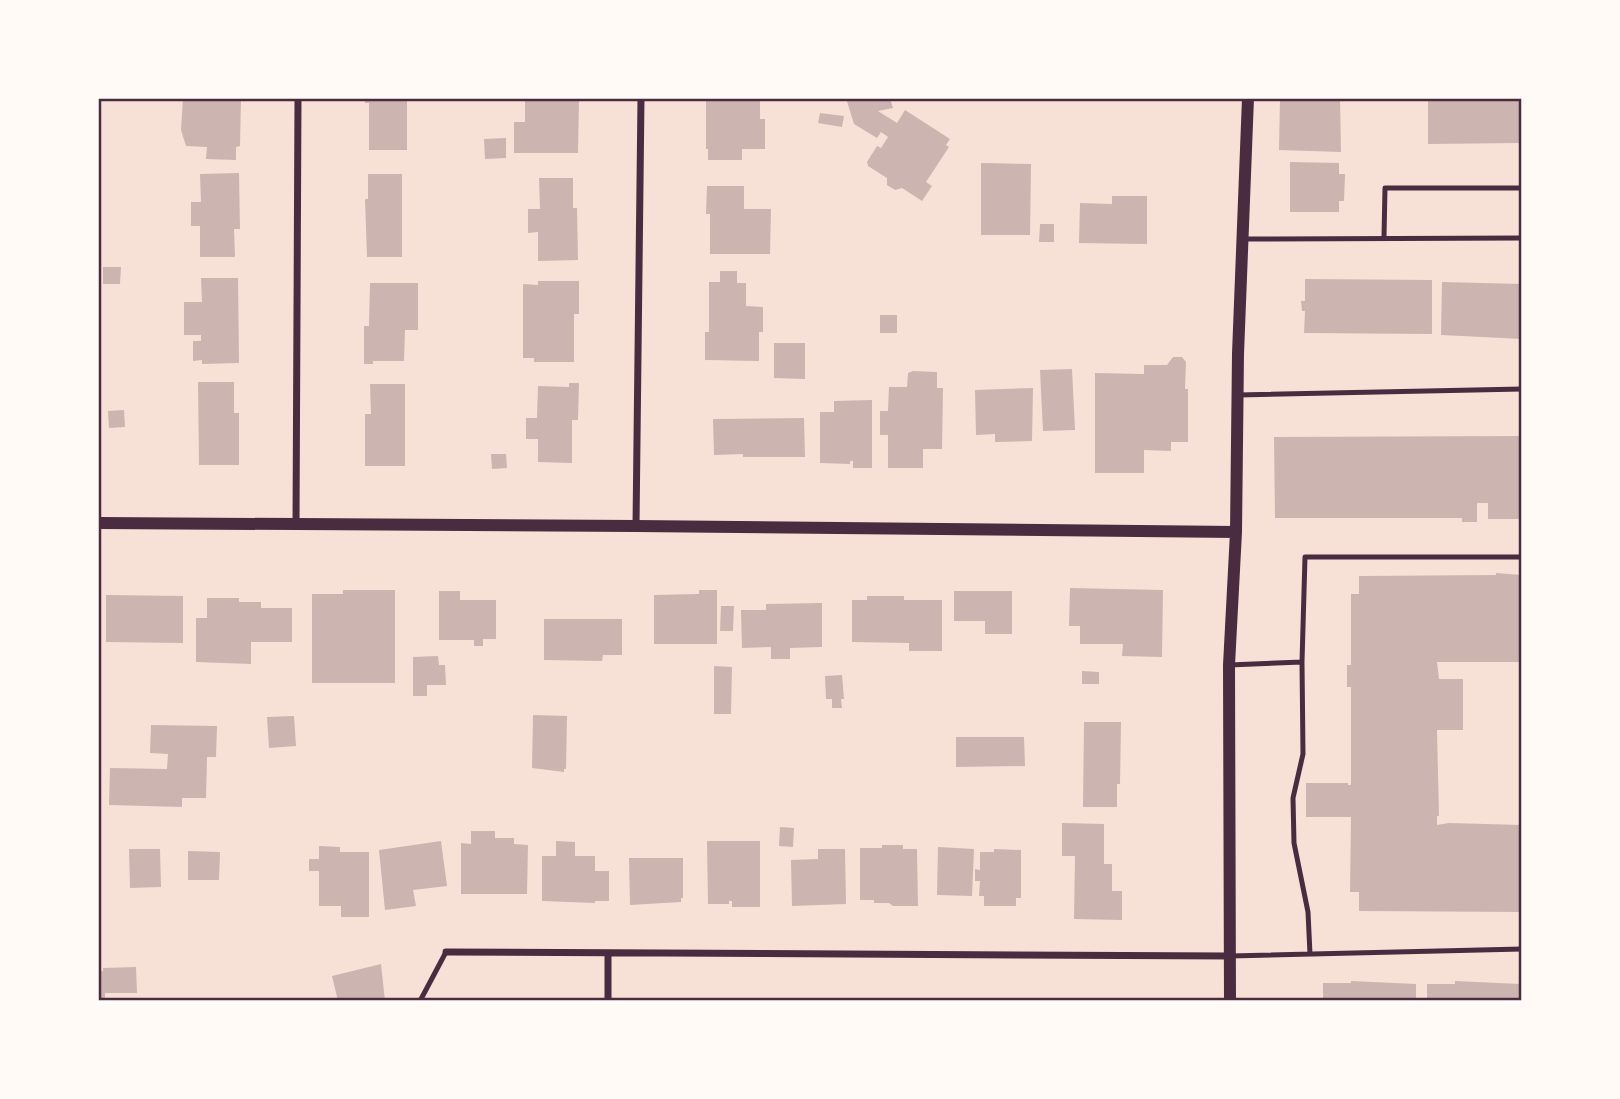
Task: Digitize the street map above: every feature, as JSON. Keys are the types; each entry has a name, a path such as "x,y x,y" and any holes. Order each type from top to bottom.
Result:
{"street":[{"path":"296,525 298,98"},
{"path":"636,526 641,98"},
{"path":"1230,1001 1229,665 1236,532 1242,239 1248,98"},
{"path":"98,523 1236,532"},
{"path":"446,952 1230,956"},
{"path":"607,1001 608,953"}],"lane":[{"path":"1384,237 1385,188 1522,188"},
{"path":"1242,239 1522,238"},
{"path":"1238,395 1522,389"},
{"path":"1310,954 1308,912 1294,843 1293,820 1293,798 1303,754 1305,557 1522,557"},
{"path":"1229,665 1302,662"},
{"path":"1230,956 1522,949"},
{"path":"420,1001 446,952"}],"building":[{"path":"183,98 241,98 240,146 236,147 236,160 206,159 207,147 186,146 181,130"},
{"path":"365,98 407,98 407,150 369,150 369,103 365,103"},
{"path":"706,98 760,98 760,119 765,119 765,149 742,149 742,160 708,160"},
{"path":"846,98 890,98 893,108 878,111 897,123 905,110 950,139 946,145 949,147 926,182 932,186 922,201 902,188 895,190 887,185 887,178 868,166 867,162 877,146 881,148 888,137 881,132 877,138 854,124"},
{"path":"1280,98 1340,98 1341,152 1279,150"},
{"path":"1428,98 1522,98 1522,143 1428,144"},
{"path":"525,99 579,99 578,153 514,153 514,122 525,122"},
{"path":"820,113 844,116 842,127 818,123"},
{"path":"506,138 506,158 485,159 484,139"},
{"path":"1290,162 1339,163 1339,174 1345,174 1344,201 1339,201 1339,212 1290,212"},
{"path":"981,163 1031,164 1030,235 981,235"},
{"path":"239,173 240,229 234,229 235,257 200,257 200,226 191,226 191,202 201,202 200,174"},
{"path":"368,174 402,174 402,257 367,257 365,199 368,199"},
{"path":"539,178 573,178 573,208 577,208 578,260 538,261 538,232 528,233 528,209 540,209"},
{"path":"707,186 744,186 744,209 771,209 770,254 710,254 710,214 706,214"},
{"path":"1112,196 1147,196 1147,244 1079,243 1080,203 1112,204"},
{"path":"1040,224 1054,224 1054,242 1039,242"},
{"path":"103,267 121,267 120,284 103,284"},
{"path":"720,271 737,271 737,283 746,283 746,306 763,307 763,332 759,332 759,361 705,360 705,332 709,332 709,282 720,282"},
{"path":"201,278 238,278 239,363 202,364 202,360 193,361 193,341 201,341 201,335 184,335 184,302 202,302"},
{"path":"1305,279 1432,280 1432,334 1304,333 1305,311 1302,311 1301,301 1305,301"},
{"path":"538,281 579,281 579,314 574,314 574,362 534,362 534,358 523,358 523,284 538,285"},
{"path":"1442,282 1522,284 1522,339 1441,335"},
{"path":"370,283 418,283 418,330 405,330 404,361 373,361 373,364 364,364 364,326 369,326"},
{"path":"880,315 897,315 897,333 880,333"},
{"path":"774,343 805,343 805,379 774,378"},
{"path":"1173,357 1182,357 1186,362 1188,442 1171,442 1171,451 1144,450 1144,473 1095,473 1095,373 1144,374 1144,365 1167,365"},
{"path":"1072,369 1075,430 1043,431 1040,370"},
{"path":"937,372 937,388 943,388 942,449 923,449 923,468 888,468 888,435 880,435 880,411 888,411 889,387 907,387 908,373"},
{"path":"198,382 234,382 234,413 239,413 239,465 199,465"},
{"path":"569,383 579,383 578,420 572,420 572,463 538,462 538,439 526,439 526,418 537,418 538,386 569,387"},
{"path":"370,384 405,384 405,466 365,466 365,414 371,414"},
{"path":"1033,388 1032,441 995,442 995,434 976,435 975,390"},
{"path":"872,400 872,468 853,468 853,461 850,461 850,464 820,463 820,412 834,412 834,401"},
{"path":"124,410 125,427 109,428 108,411"},
{"path":"804,418 805,457 714,455 713,419"},
{"path":"1522,436 1522,519 1488,519 1488,503 1477,503 1477,522 1462,522 1462,518 1275,518 1274,437"},
{"path":"491,454 506,454 507,468 492,469"},
{"path":"1496,573 1522,575 1522,662 1437,662 1439,679 1463,679 1463,730 1437,730 1437,825 1522,825 1522,912 1359,911 1359,892 1350,892 1351,817 1306,817 1306,783 1351,785 1351,687 1347,687 1347,665 1351,665 1351,594 1359,594 1359,576"},
{"path":"1070,588 1163,590 1162,657 1122,656 1123,644 1080,644 1080,626 1069,626"},
{"path":"343,590 395,590 395,683 312,683 312,594 343,594"},
{"path":"699,590 717,590 717,644 654,644 654,595 699,594"},
{"path":"439,591 460,591 460,600 496,600 496,639 483,639 483,646 474,646 474,640 439,640"},
{"path":"954,591 1012,591 1012,634 985,634 985,621 954,621"},
{"path":"106,595 183,596 183,643 106,642"},
{"path":"867,596 942,600 942,651 909,651 909,643 852,642 852,600 867,600"},
{"path":"207,598 239,598 239,602 261,602 261,608 292,608 292,642 251,642 251,664 196,662 196,618 207,618"},
{"path":"822,603 822,647 790,648 790,659 771,659 771,647 742,648 741,610 766,610 766,604"},
{"path":"721,606 734,606 733,631 720,631"},
{"path":"544,619 622,619 622,655 603,655 602,661 544,660"},
{"path":"438,656 439,665 445,665 446,685 427,685 427,696 413,696 413,657"},
{"path":"714,666 732,667 731,714 714,714"},
{"path":"1082,671 1099,672 1099,684 1082,684"},
{"path":"842,675 842,708 832,708 832,699 826,699 825,676"},
{"path":"533,715 567,716 564,772 532,768"},
{"path":"294,716 296,746 269,748 267,717"},
{"path":"1084,722 1121,722 1117,807 1083,807"},
{"path":"151,725 217,726 216,757 207,757 206,798 182,798 182,807 109,805 110,768 167,769 168,754 150,753"},
{"path":"956,737 1024,737 1025,766 956,767"},
{"path":"1062,823 1104,824 1104,864 1112,864 1112,891 1122,891 1122,920 1074,919 1075,856 1062,856"},
{"path":"780,827 794,828 793,847 779,846"},
{"path":"471,831 495,831 495,838 514,838 514,844 528,845 527,894 461,894 461,843 471,844"},
{"path":"441,841 447,886 413,890 416,906 385,910 379,850"},
{"path":"556,841 575,842 575,856 595,856 595,871 609,871 609,901 542,901 542,856 556,856"},
{"path":"707,841 760,841 760,907 732,907 732,901 729,901 729,904 708,904"},
{"path":"882,845 903,845 903,849 917,849 918,906 893,906 889,903 874,903 874,900 860,900 860,848 882,848"},
{"path":"319,846 340,847 340,852 369,852 369,917 341,917 341,906 319,906 319,871 309,871 309,859 319,859"},
{"path":"938,847 974,849 972,896 937,895"},
{"path":"129,849 160,849 161,887 130,888"},
{"path":"818,849 845,849 846,904 792,906 791,860 818,859"},
{"path":"994,849 1021,850 1021,898 1016,898 1016,906 984,906 984,896 979,896 980,881 975,881 975,869 980,870 980,852 994,852"},
{"path":"188,851 220,852 219,880 188,880"},
{"path":"629,858 683,858 681,902 630,905"},
{"path":"381,964 385,1001 338,1001 332,976"},
{"path":"136,967 137,993 105,993 105,1000 98,1000 98,971 103,971 103,968"},
{"path":"1351,981 1416,984 1416,1001 1323,1001 1323,983"},
{"path":"1455,981 1520,984 1520,1001 1427,1001 1427,984 1455,984"}]}
